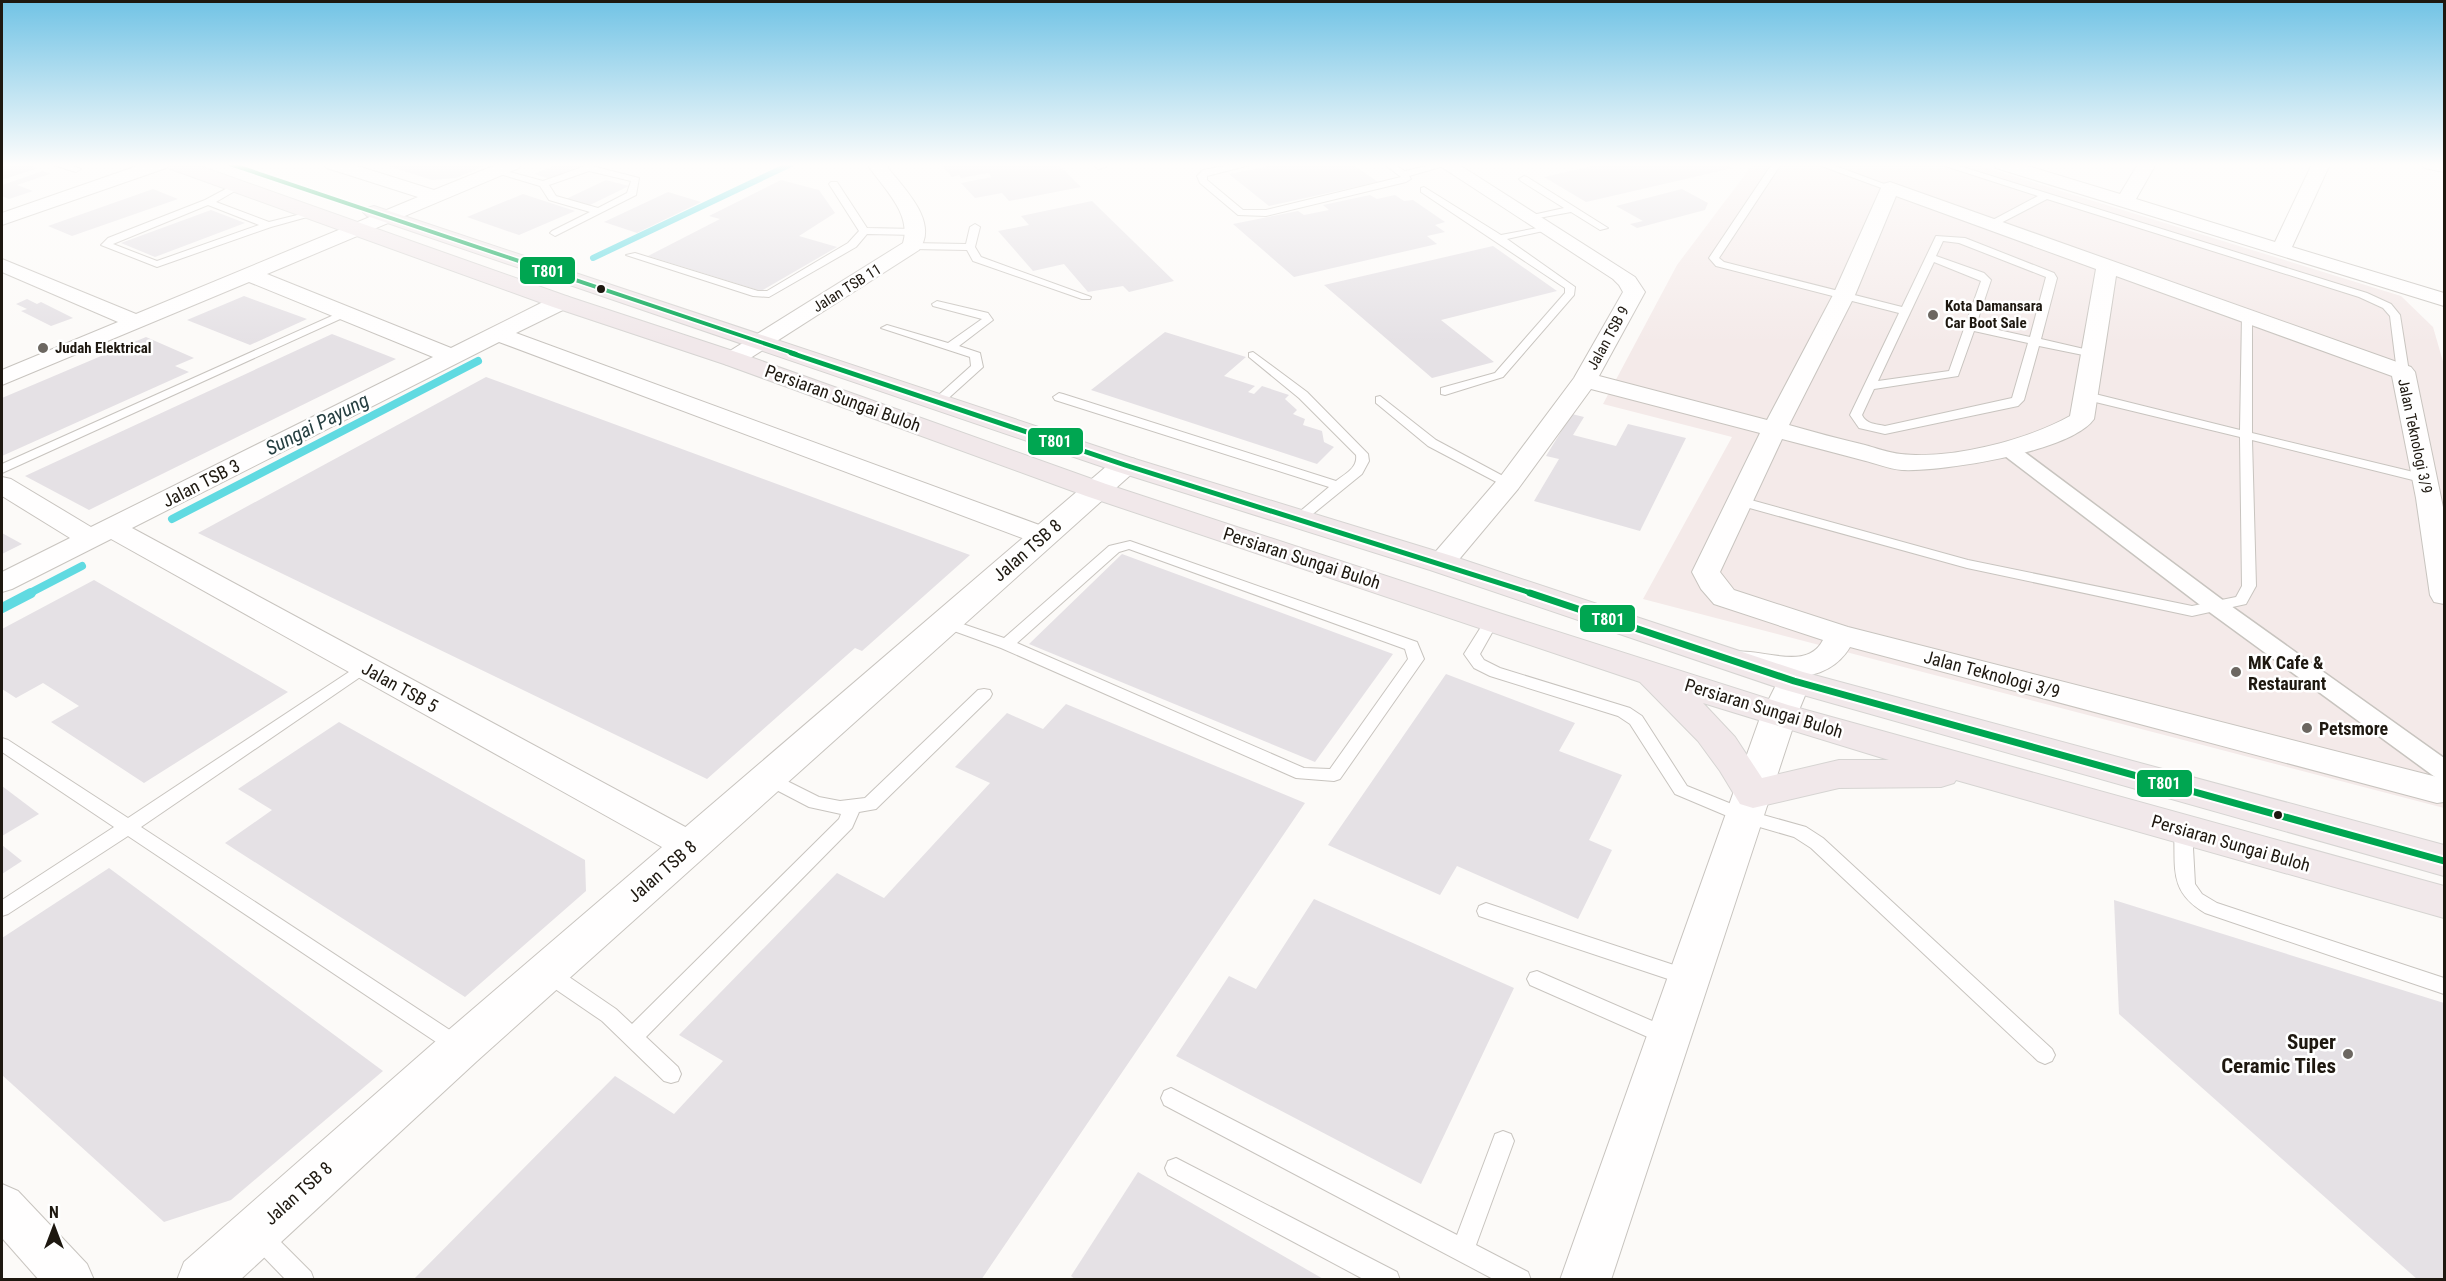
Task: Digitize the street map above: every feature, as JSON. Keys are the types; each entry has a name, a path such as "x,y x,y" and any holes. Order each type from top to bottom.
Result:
{"main road":[{"name":"Persiaran Sungai Buloh","path":"340,224 561,302 733,358 1096,490 1491,622 1644,670 1786,698 2445,861"},
{"name":"Persiaran Sungai Buloh","path":"407,224 1125,465 1441,563 1717,657 1786,698 1979,773 2445,902"},
{"path":"1644,670 1690,709 1711,731 1742,774 1749,805 1839,774 1979,773"}],"street":[{"path":"2,378 371,224"},
{"path":"914,224 914,239"},
{"name":"Jalan TSB 9","path":"1441,563 1509,483 1584,380 1634,292 1628,281 1620,275 1539,224"},
{"name":"Jalan Teknologi 3/9","path":"1875,224 1844,295 1774,430 1706,572 1711,583 1724,597 1841,635 2437,790 2445,789"},
{"name":"Jalan Teknologi 3/9","path":"1992,224 2403,372 2433,482 2445,596"},
{"path":"2196,224 2445,300"},
{"path":"2281,250 2293,224"},
{"name":"Jalan TSB 11","path":"733,358 914,239"},
{"path":"2,265 136,322"},
{"path":"1584,380 1900,462 1922,463 2008,449 2071,427 2082,419 2107,266"},
{"path":"250,275 453,357"},
{"name":"Jalan TSB 3","path":"2,583 561,302"},
{"path":"498,334 1043,536"},
{"path":"2008,449 2216,606 2445,770"},
{"name":"Jalan TSB 8","path":"201,1280 460,1047 1125,465"},
{"name":"Jalan TSB 5","path":"2,485 364,667 690,846"},
{"path":"1717,657 1802,666 1820,662 1831,654 1841,635"},
{"path":"1585,1280 1786,698"},
{"path":"2,1206 71,1280"}],"lane":[{"path":"153,224 112,240 106,245 157,264 273,224"},
{"path":"555,233 573,224"},
{"path":"859,224 864,231 970,247"},
{"path":"1445,391 1499,375 1570,293 1570,287 1477,224"},
{"path":"1500,238 1536,224"},
{"path":"1596,224 1603,228"},
{"path":"1737,224 1714,258 1720,264 1906,311"},
{"path":"2135,224 2363,295 2387,306 2395,315 2403,372"},
{"path":"975,227 970,247 977,259 1086,297"},
{"path":"631,255 757,294 770,294 852,245 864,231"},
{"path":"1940,238 1961,240 2050,275 2052,278 2018,400 2014,403 1885,430 1872,429 1863,426 1857,420 1856,415 1906,311 1940,238"},
{"path":"1870,386 1954,374 1986,280 1980,275 1931,258"},
{"path":"937,304 984,315 988,320 950,347"},
{"path":"2,469 345,313"},
{"path":"1740,501 1967,564 2192,611 2241,601 2249,586 2246,435 2247,316"},
{"path":"1969,327 2093,354"},
{"path":"887,328 976,356 977,367 938,401"},
{"path":"1253,356 1303,395 1362,454 1363,460 1357,471 1298,519"},
{"path":"2087,396 2433,482"},
{"path":"1059,397 1338,486"},
{"path":"1380,400 1432,443 1509,483"},
{"path":"945,623 1006,644 1302,774 1334,775 1416,659 1412,646 1130,545 1114,549 1006,644"},
{"path":"1491,622 1472,654 1479,664 1495,672 1624,712 1636,720 1681,790 1749,805 1817,843 2045,1055"},
{"path":"2,909 128,827 364,667"},
{"path":"767,778 815,802 840,808 870,804 984,694"},
{"path":"2,744 460,1047"},
{"path":"633,1036 846,824 852,808"},
{"path":"2183,830 2186,886 2196,899 2204,904 2445,986"},
{"path":"1486,911 1689,978"},
{"path":"546,972 609,1015 671,1074"},
{"path":"1537,980 1669,1037"},
{"path":"1171,1098 1520,1280"},
{"path":"1463,1250 1503,1141"},
{"path":"1176,1168 1389,1280"},
{"path":"254,1232 303,1280"}],"shaded area":[{"path":"1708,224 2167,224 2401,296 2433,327 2444,365 2444,808 1643,599 1732,437 1603,404 1677,265"}],"building":[{"path":"54,224 107,224 72,236 48,226"},
{"path":"173,224 243,224 155,257 121,243"},
{"path":"487,224 545,224 519,235"},
{"path":"609,224 656,224 637,233"},
{"path":"711,224 818,224 799,236 837,247 761,291 648,256"},
{"path":"1115,224 1174,281 1129,292 1123,286 1088,292 1064,264 1033,271 998,231 1029,225"},
{"path":"1233,224 1439,224 1435,225 1445,232 1427,236 1437,244 1294,277"},
{"path":"1631,224 1653,224 1637,228"},
{"path":"1493,246 1557,291 1441,320 1494,362 1432,378 1324,285"},
{"path":"244,296 307,319 250,345 187,320"},
{"path":"27,299 37,304 41,302 73,318 51,326 21,311 27,309 16,304"},
{"path":"1165,332 1246,357 1224,376 1255,386 1248,392 1254,394 1262,386 1289,395 1285,399 1297,410 1293,414 1305,419 1303,425 1322,431 1324,442 1334,447 1317,464 1091,390"},
{"path":"332,334 396,359 89,510 25,476"},
{"path":"146,337 194,358 175,366 189,372 2,456 2,398"},
{"path":"486,377 970,555 862,651 855,648 707,779 198,533"},
{"path":"1572,414 1584,417 1573,435 1616,446 1628,424 1686,438 1640,531 1534,501 1559,459 1546,456"},
{"path":"2,533 22,544 2,554"},
{"path":"1122,554 1393,654 1315,762 1029,644"},
{"path":"94,580 288,692 144,783 51,722 79,706 43,683 16,698 2,689 2,629"},
{"path":"1446,674 1575,723 1559,751 1622,775 1589,840 1612,850 1578,919 1457,866 1440,895 1328,845"},
{"path":"1066,704 1305,803 981,1280 413,1280 615,1076 674,1114 723,1061 679,1035 837,873 884,898 990,783 955,767 1007,713 1043,729"},
{"path":"339,722 585,860 586,891 465,997 225,843 272,810 238,789"},
{"path":"2,786 39,814 2,836"},
{"path":"2,845 22,861 2,874"},
{"path":"109,868 383,1071 231,1200 164,1222 2,1075 2,938"},
{"path":"1314,899 1514,988 1421,1184 1176,1056 1229,976 1256,989"},
{"name":"Super Ceramic Tiles","path":"2114,900 2444,1003 2444,1280 2418,1280 2119,1014"},
{"path":"1138,1172 1325,1280 1076,1280 1071,1276"}],"waterway":[{"name":"Sungai Payung","path":"593,258 665,224"},
{"name":"Sungai Payung","path":"172,519 478,361"},
{"name":"Sungai Payung","path":"28,594 82,566"},
{"name":"Sungai Payung","path":"2,608 31,593"}],"transit line":[{"name":"T801","path":"408,224 1125,465 1441,563 1794,681 2444,861"}],"place":[{"name":"Kota Damansara Car Boot Sale","path":"1933,315"},
{"name":"Judah Elektrical","path":"43,348"},
{"name":"MK Cafe & Restaurant","path":"2236,672"},
{"name":"Petsmore","path":"2307,728"},
{"name":"Super Ceramic Tiles","path":"2348,1054"}]}
